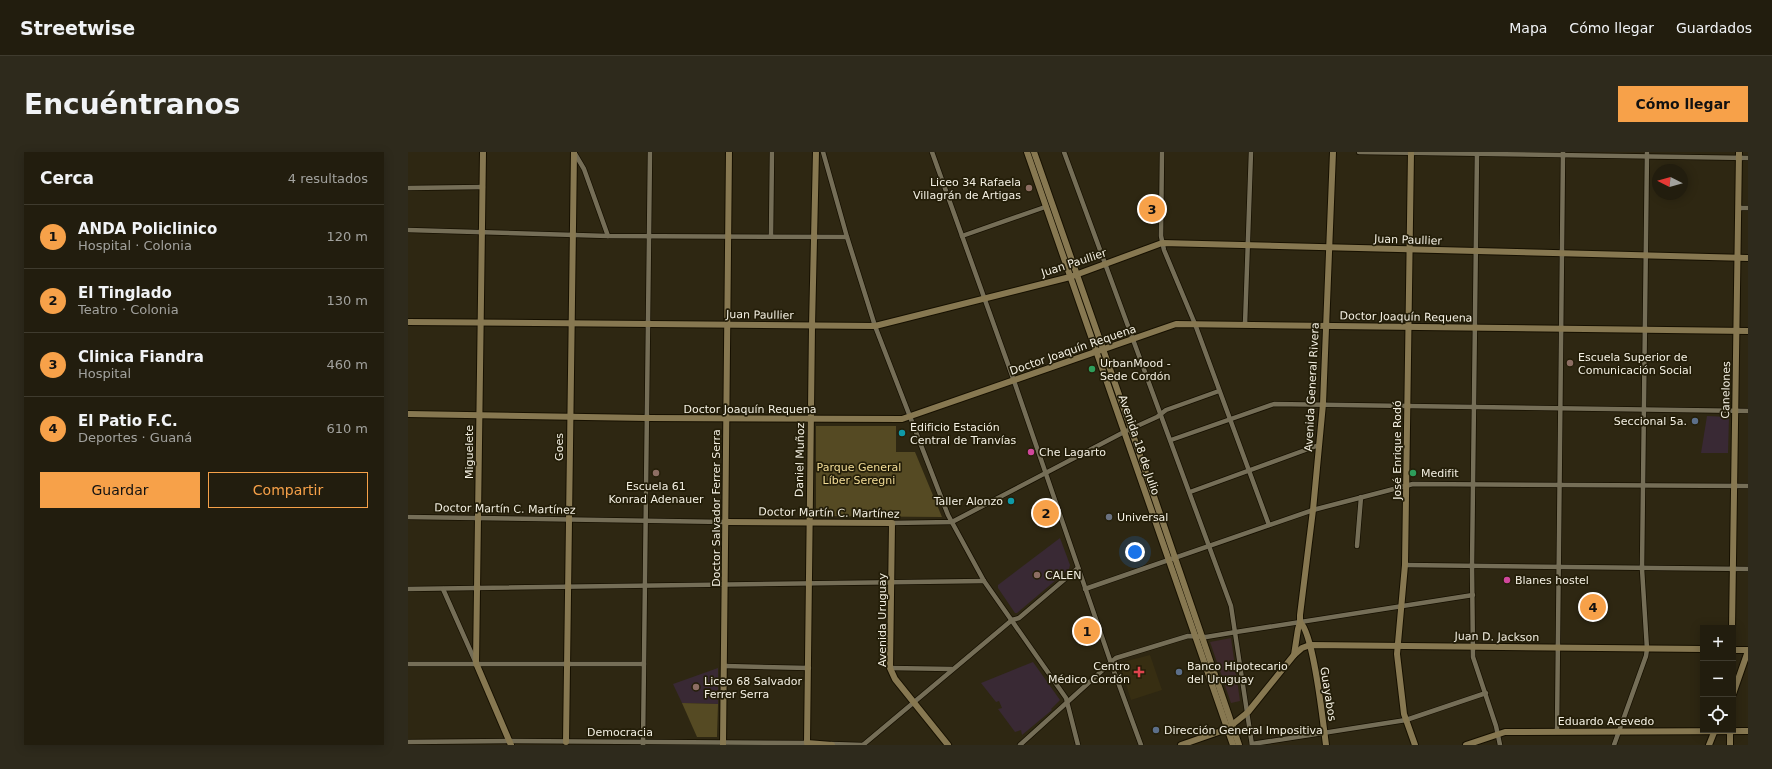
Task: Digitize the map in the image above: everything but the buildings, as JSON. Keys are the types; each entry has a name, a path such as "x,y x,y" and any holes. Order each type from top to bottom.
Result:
{"street":[{"name":"Miguelete","path":"483,152 476,663 510,743"},
{"path":"574,152 584,169 608,236"},
{"name":"Goes","path":"566,742 574,152"},
{"path":"643,744 650,152"},
{"name":"Doctor Salvador Ferrer Serra","path":"723,744 725,666 729,152"},
{"path":"771,236 772,152"},
{"name":"Daniel Muñoz","path":"807,744 813,236 816,152"},
{"path":"823,152 847,237 875,326 909,417 952,522 984,581 1068,702 1078,745"},
{"path":"932,152 1014,381 1084,589 1141,745"},
{"name":"Avenida 18 de Julio","path":"1026,152 1045,207 1103,351 1131,429 1198,636 1230,727 1239,745"},
{"name":"Avenida 18 de Julio","path":"1034,152 1096,353 1172,559"},
{"path":"1064,152 1160,414 1210,545 1231,606 1252,745 1406,720 1486,693"},
{"path":"1162,152 1162,243 1195,324 1218,391 1269,525"},
{"path":"1245,325 1251,152"},
{"name":"Avenida General Rivera","path":"1294,655 1300,622 1313,510 1323,404 1333,152"},
{"path":"1359,152 1739,155 1748,158"},
{"name":"José Enrique Rodó","path":"1411,152 1405,565 1397,646 1403,708 1414,745"},
{"path":"1477,153 1472,566 1473,657 1486,693 1500,745"},
{"path":"1557,731 1563,154"},
{"path":"1614,745 1646,656 1642,569 1647,154"},
{"name":"Canelones","path":"1732,625 1739,155"},
{"path":"408,188 483,187"},
{"path":"962,236 1045,207"},
{"path":"1739,208 1748,208"},
{"path":"408,230 608,236 847,237"},
{"name":"Juan Paullier","path":"408,322 875,326 1073,276 1162,243 1748,258"},
{"name":"Doctor Joaquín Requena","path":"408,414 902,420 1103,351 1172,325 1195,324 1748,331"},
{"name":"Doctor Martín C. Martínez","path":"408,517 725,522 952,522 1166,410 1218,391"},
{"path":"1171,440 1270,404 1748,411"},
{"path":"1190,492 1319,445"},
{"path":"1084,589 1313,510 1413,484 1748,486"},
{"path":"1357,546 1361,497"},
{"name":"Avenida Uruguay","path":"892,523 890,668 895,679 948,745"},
{"path":"1405,565 1642,569 1748,569"},
{"path":"863,745 1012,620 1019,618 1078,568"},
{"path":"408,589 568,588 984,581"},
{"path":"443,589 476,663"},
{"path":"1020,745 1118,657 1188,636 1236,632 1473,595"},
{"path":"1181,745 1230,727 1248,712 1294,655 1302,648 1310,645 1304,627 1300,622"},
{"name":"Juan D. Jackson","path":"1310,645 1700,649"},
{"name":"Guayabos","path":"1310,645 1326,745"},
{"path":"1736,650 1748,651 1736,685"},
{"path":"408,664 644,664"},
{"path":"725,666 809,668"},
{"path":"890,668 952,670"},
{"name":"Avenida 18 de Julio","path":"1230,727 1233,745"},
{"name":"Eduardo Acevedo","path":"1466,745 1498,733 1505,732 1700,731"},
{"name":"Eduardo Acevedo","path":"1736,731 1748,731"},
{"path":"1709,745 1714,733"},
{"path":"1730,733 1730,745"},
{"name":"Democracia","path":"408,742 863,745"}],"shaded area":[{"path":"1707,416 1729,417 1728,453 1701,453"},
{"name":"CALEN","path":"1060,538 1070,565 1069,569 1017,613 1015,613 998,588 998,585"},
{"path":"1231,638 1240,701 1231,703 1210,642"},
{"name":"Centro Médico Cordón","path":"1150,655 1162,690 1131,700 1119,663"},
{"path":"1033,662 1060,700 1051,709 1052,710 1022,735 1021,730 1015,732 998,709 1002,708 999,701 996,702 981,683"},
{"name":"Liceo 68 Salvador Ferrer Serra","path":"718,668 718,704 682,703 673,684"}],"green space":[{"name":"Parque General Líber Seregni","path":"816,426 896,426 896,452 915,452 942,517 816,516"},
{"path":"1581,599 1606,600 1606,615 1580,614"},
{"path":"682,703 718,704 717,737 697,737"}],"place":[{"name":"Liceo 34 Rafaela Villagrán de Artigas","path":"1029,188"},
{"name":"Clinica Fiandra","path":"1152,209"},
{"name":"Escuela Superior de Comunicación Social","path":"1570,363"},
{"name":"UrbanMood - Sede Cordón","path":"1092,369"},
{"name":"Seccional 5a.","path":"1695,421"},
{"name":"Edificio Estación Central de Tranvías","path":"902,433"},
{"name":"Che Lagarto","path":"1031,452"},
{"name":"Escuela 61 Konrad Adenauer","path":"656,473"},
{"name":"Medifit","path":"1413,473"},
{"name":"Taller Alonzo","path":"1011,501"},
{"name":"El Tinglado","path":"1046,513"},
{"name":"Universal","path":"1109,517"},
{"name":"CALEN","path":"1037,575"},
{"name":"Blanes hostel","path":"1507,580"},
{"name":"El Patio F.C.","path":"1593,607"},
{"name":"ANDA Policlinico","path":"1087,631"},
{"name":"Centro Médico Cordón","path":"1139,672"},
{"name":"Banco Hipotecario del Uruguay","path":"1179,672"},
{"name":"Liceo 68 Salvador Ferrer Serra","path":"696,687"},
{"name":"Dirección General Impositiva","path":"1156,730"}]}
